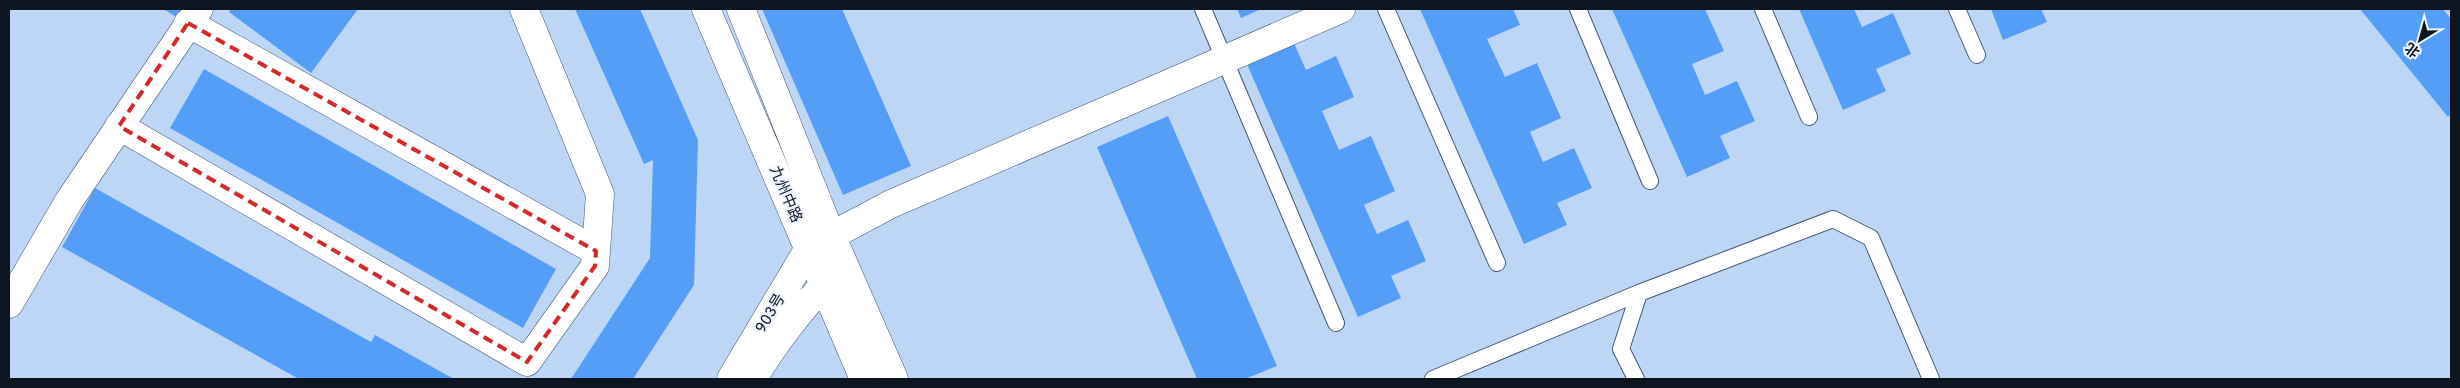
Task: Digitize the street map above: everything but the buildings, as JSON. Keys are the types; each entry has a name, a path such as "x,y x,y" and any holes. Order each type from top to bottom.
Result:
{"street":[{"path":"119,126 527,362 595,266 600,194 524,9"},
{"name":"九州中路","path":"706,9 820,242 823,285 864,379"},
{"path":"741,9 820,242 846,268 894,379"},
{"path":"820,242 891,204 1341,9"},
{"path":"9,304 68,201 194,16 596,252"},
{"name":"903号","path":"731,379 820,242"},
{"path":"753,379 763,362 823,285 846,268"}],"lane":[{"path":"1203,9 1336,323"},
{"path":"1386,9 1497,263"},
{"path":"1578,9 1650,181"},
{"path":"1763,9 1809,117"},
{"path":"1957,9 1977,55"},
{"path":"1433,379 1639,292 1833,219 1871,238 1931,379"},
{"path":"1636,379 1621,349 1639,292"}],"highlighted area":[{"path":"188,23 596,251 595,266 527,362 119,126"}]}
